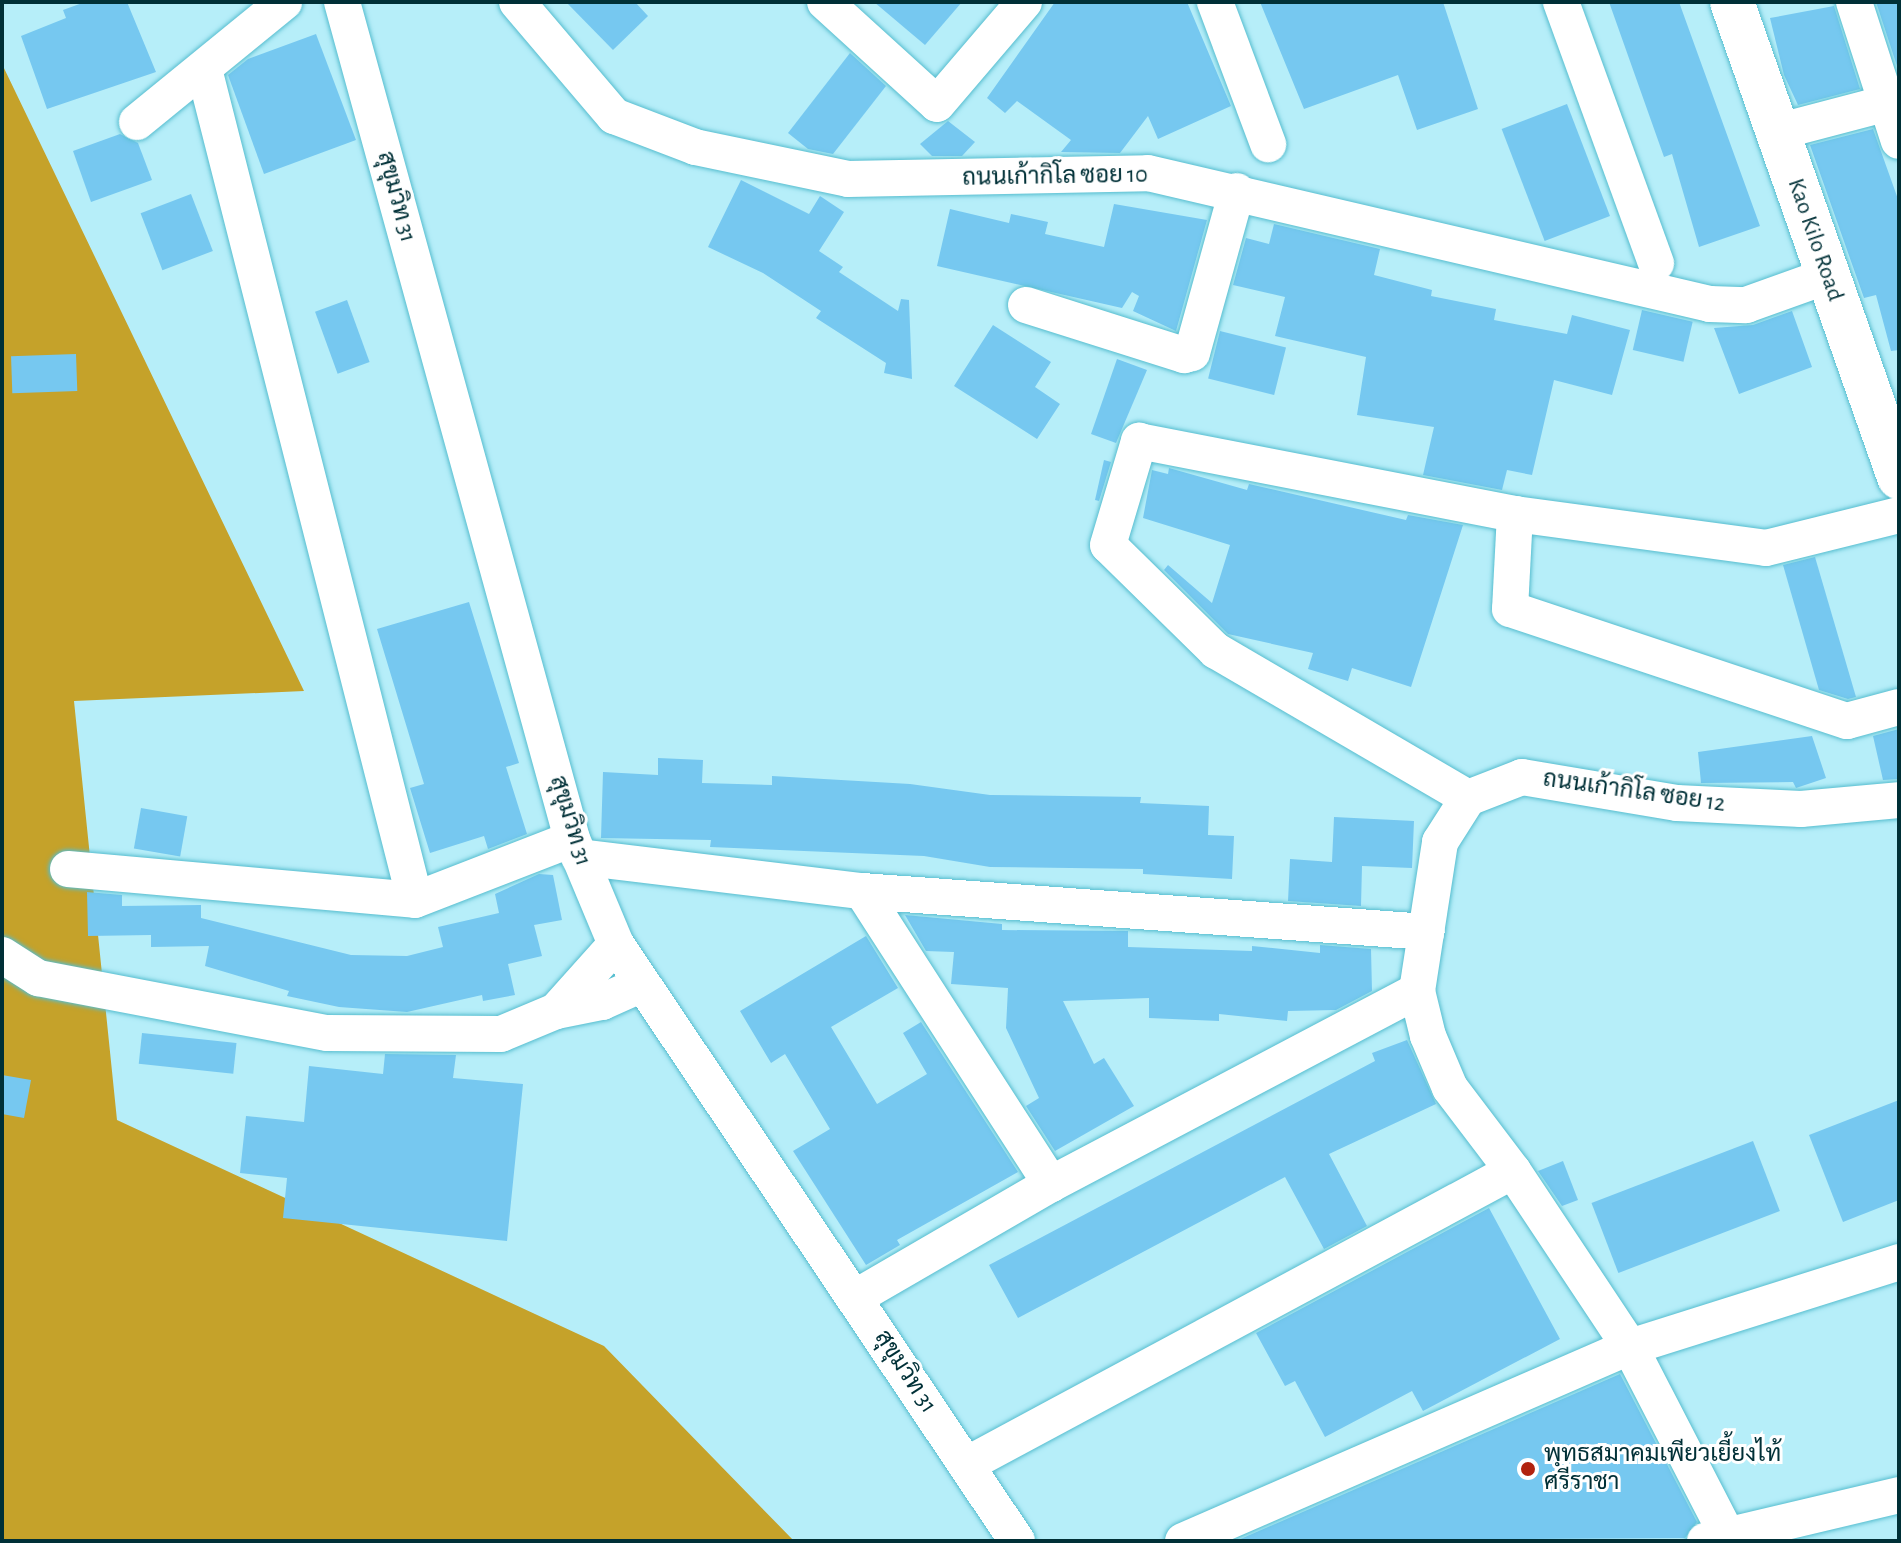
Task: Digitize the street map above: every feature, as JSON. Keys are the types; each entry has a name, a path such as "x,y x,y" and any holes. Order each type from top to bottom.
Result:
{"main road":[{"name":"Kao Kilo Road","path":"1732,2 1827,276 1889,413 1899,477"}],"street":[{"path":"137,122 284,2"},
{"name":"สุขุมวิท 31","path":"342,2 575,848 616,944 856,1297 1017,1541"},
{"name":"ถนนเก้ากิโล ซอย 10","path":"517,2 614,116 695,147 848,179 1148,173 1237,191 1710,304 1746,305 1827,276"},
{"path":"825,2 937,104 1024,2"},
{"path":"1215,2 1268,144"},
{"path":"1561,2 1656,263"},
{"path":"1854,2 1892,101 1899,141"},
{"path":"204,69 415,900"},
{"path":"1777,132 1892,101"},
{"path":"1026,305 1184,355 1192,353 1237,191"},
{"path":"1899,515 1766,548 1515,514 1139,441 1108,545 1216,651 1468,798 1440,842 1417,991 1428,1036 1450,1088 1513,1171 1630,1347 1720,1539 1899,1495"},
{"path":"1515,514 1510,609 1847,721 1899,707"},
{"name":"ถนนเก้ากิโล ซอย 12","path":"1468,798 1522,777 1677,803 1801,809 1899,800"},
{"path":"68,869 415,900 575,848 862,891 1427,932"},
{"path":"862,891 1051,1184"},
{"path":"556,1011 616,944"},
{"path":"2,955 38,978 327,1033 501,1034 556,1011 602,1002 642,984"},
{"path":"856,1297 1051,1184 1417,991"},
{"path":"966,1465 1513,1171"},
{"path":"1183,1541 1630,1347 1899,1262"}],"shaded area":[{"path":"2,64 304,691 74,701 117,1120 604,1346 794,1541 2,1541"}],"building":[{"path":"85,2 127,2 156,72 47,109 21,36 66,18 63,10"},
{"path":"566,2 635,2 648,16 613,50"},
{"path":"874,2 962,2 925,45"},
{"path":"1055,2 1187,2 1231,106 1158,139 1148,116 1120,153 1061,152 1071,140 1017,101 1005,113 987,98"},
{"path":"1260,2 1443,2 1478,109 1417,130 1398,75 1304,109"},
{"path":"1609,2 1679,2 1760,226 1699,247 1672,154 1664,157"},
{"path":"1876,2 1899,2 1899,69 1898,69"},
{"path":"1834,6 1860,89 1798,105 1784,75 1770,18"},
{"path":"316,34 356,140 264,174 228,75 248,59"},
{"path":"850,53 886,86 833,154 808,149 788,133"},
{"path":"1567,104 1610,216 1545,241 1502,129"},
{"path":"948,121 975,142 962,156 932,156 920,144"},
{"path":"1873,129 1899,202 1899,350 1891,351 1876,295 1864,298 1810,145"},
{"path":"120,134 138,143 152,180 91,202 73,151"},
{"path":"741,180 809,214 820,196 844,212 819,251 843,267 839,272 898,311 901,299 909,300 912,379 884,373 886,363 816,318 821,311 763,273 708,247"},
{"path":"191,194 213,251 162,270 141,213"},
{"path":"1114,204 1207,220 1176,331 1133,311 1139,296 1132,292 1122,308 937,266 950,209 1009,223 1011,214 1048,222 1045,234 1104,247"},
{"path":"1274,224 1380,249 1374,275 1432,290 1431,296 1496,309 1494,320 1567,334 1572,315 1630,330 1612,395 1554,380 1532,475 1507,470 1502,490 1423,475 1434,427 1357,415 1366,357 1275,336 1285,297 1233,285 1246,238 1269,244"},
{"path":"347,300 370,362 338,374 315,312"},
{"path":"1642,310 1693,322 1683,362 1633,350"},
{"path":"1792,311 1812,367 1739,394 1714,328 1753,325"},
{"path":"993,325 1051,362 1035,387 1060,404 1037,439 954,386"},
{"path":"1220,331 1286,347 1274,395 1208,379"},
{"path":"76,354 77,391 12,393 11,356"},
{"path":"1117,359 1147,370 1116,443 1091,434"},
{"path":"1104,460 1111,462 1099,501 1095,500"},
{"path":"1169,468 1247,490 1249,484 1406,520 1408,515 1463,525 1411,687 1352,668 1348,681 1308,669 1313,653 1228,634 1164,570 1168,565 1212,603 1230,545 1143,518 1152,470 1168,474"},
{"path":"1815,557 1856,697 1848,699 1819,690 1783,565"},
{"path":"469,602 519,763 506,767 527,834 488,849 484,836 430,853 410,788 424,784 377,629"},
{"path":"1899,729 1899,779 1883,780 1873,736"},
{"path":"1812,736 1826,778 1796,788 1793,782 1701,783 1698,752"},
{"path":"658,758 703,760 702,783 772,785 772,776 910,784 990,795 1141,797 1140,803 1209,806 1208,835 1234,836 1232,879 1143,874 1143,869 990,867 924,856 710,847 711,840 601,838 603,772 658,775"},
{"path":"141,808 187,816 180,857 134,848"},
{"path":"1334,817 1414,821 1412,868 1362,866 1361,906 1288,901 1290,859 1332,862"},
{"path":"539,874 553,875 562,920 534,925 542,956 508,964 515,995 483,1001 482,995 407,1012 339,1007 287,996 289,991 205,966 209,946 151,947 151,935 88,936 87,892 122,895 122,906 201,905 201,918 351,955 407,956 443,947 438,927 499,913 495,894"},
{"path":"905,915 1002,924 1002,930 1128,931 1128,947 1252,951 1252,946 1320,953 1320,945 1371,949 1372,991 1336,1010 1288,1011 1287,1021 1219,1014 1219,1021 1149,1018 1149,998 1063,1001 1094,1064 1104,1058 1134,1106 1055,1151 1026,1106 1039,1098 1006,1028 1008,988 951,984 954,952 926,951"},
{"path":"866,936 898,988 831,1027 877,1104 927,1074 903,1033 921,1022 1018,1172 897,1240 900,1245 866,1265 793,1151 830,1129 785,1054 771,1063 740,1011"},
{"path":"142,1033 236,1043 233,1074 139,1064"},
{"path":"1407,1040 1436,1104 1329,1154 1367,1226 1324,1249 1285,1177 1018,1318 989,1265 1375,1061 1372,1053"},
{"path":"385,1054 456,1055 453,1078 523,1084 507,1241 283,1218 287,1178 240,1173 246,1116 304,1122 309,1066 383,1074"},
{"path":"2,1075 31,1080 24,1118 2,1114"},
{"path":"1899,1100 1899,1200 1843,1222 1809,1135"},
{"path":"1753,1141 1780,1211 1618,1273 1591,1203"},
{"path":"1563,1161 1578,1200 1562,1206 1538,1171"},
{"path":"1489,1208 1560,1339 1423,1411 1412,1391 1325,1437 1295,1381 1285,1386 1256,1333"},
{"name":"พุทธสมาคมเพียวเยี้ยงไท้ ศรีราชา","path":"1620,1374 1697,1522 1685,1538 1236,1541"}],"place":[{"name":"พุทธสมาคมเพียวเยี้ยงไท้ ศรีราชา","path":"1528,1469"}]}
